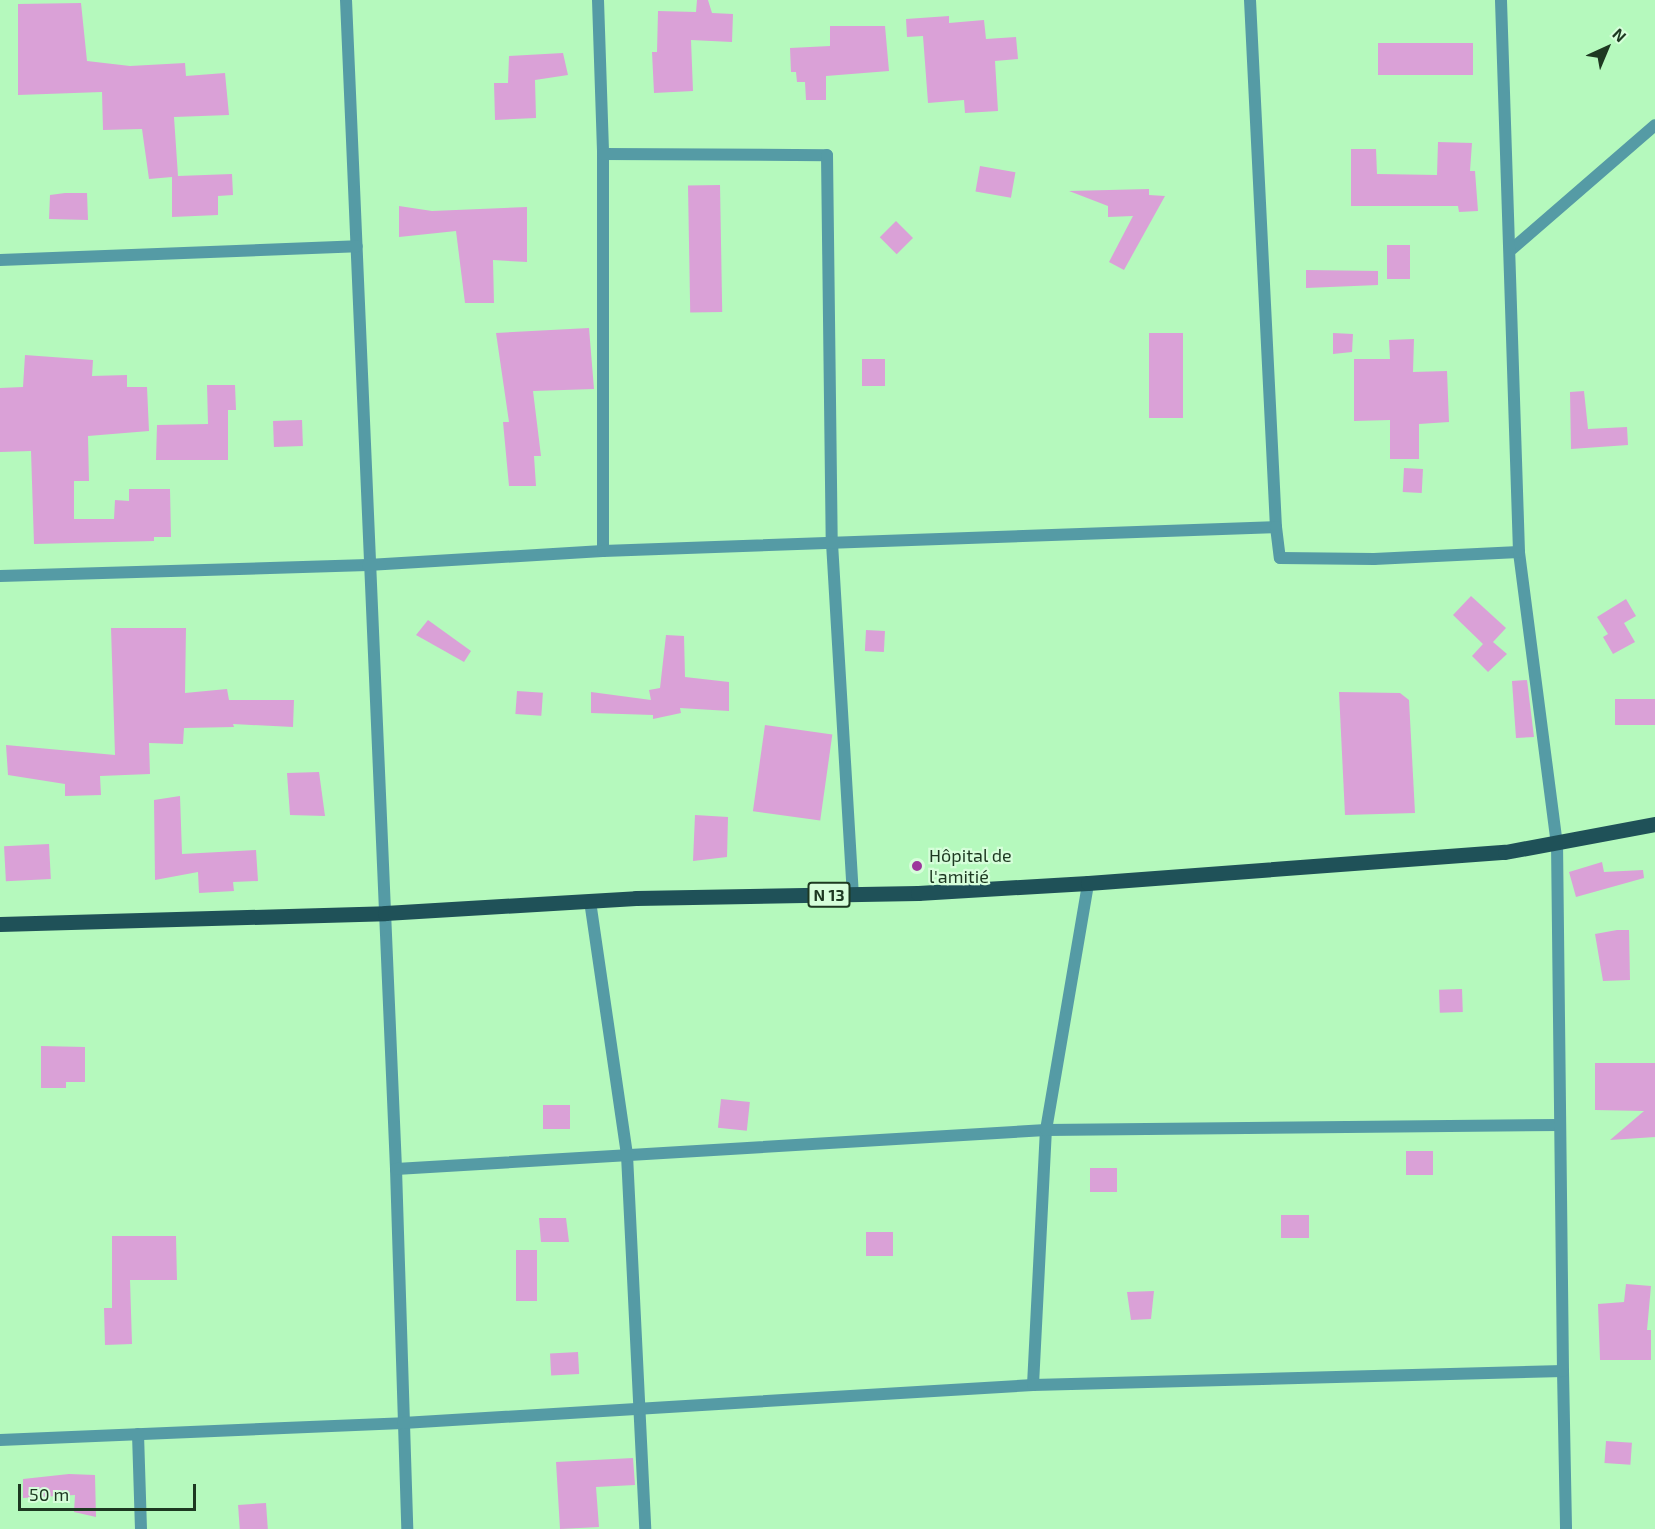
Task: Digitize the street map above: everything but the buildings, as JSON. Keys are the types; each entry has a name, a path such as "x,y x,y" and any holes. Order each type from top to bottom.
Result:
{"main road":[{"name":"N 13","path":"0,924 385,913 590,901 853,895 1088,883 1557,845 1655,824"}],"street":[{"path":"346,0 368,565 396,1169 407,1529"},
{"path":"598,0 603,154 603,551"},
{"path":"1250,0 1276,527 1280,558 1374,559 1519,552"},
{"path":"1501,0 1512,249 1519,552 1557,845 1566,1529"},
{"path":"1512,249 1655,125"},
{"path":"603,154 826,155 832,543 853,895"},
{"path":"0,260 357,246"},
{"path":"0,576 368,565 603,551 1276,527"},
{"path":"1033,1384 1046,1130 1088,883"},
{"path":"590,901 627,1155 645,1529"},
{"path":"396,1169 1046,1130 1559,1125"},
{"path":"0,1440 403,1423 1033,1384 1563,1371"},
{"path":"138,1434 141,1529"}],"place":[{"name":"Hôpital de l'amitié","path":"917,866"}]}
